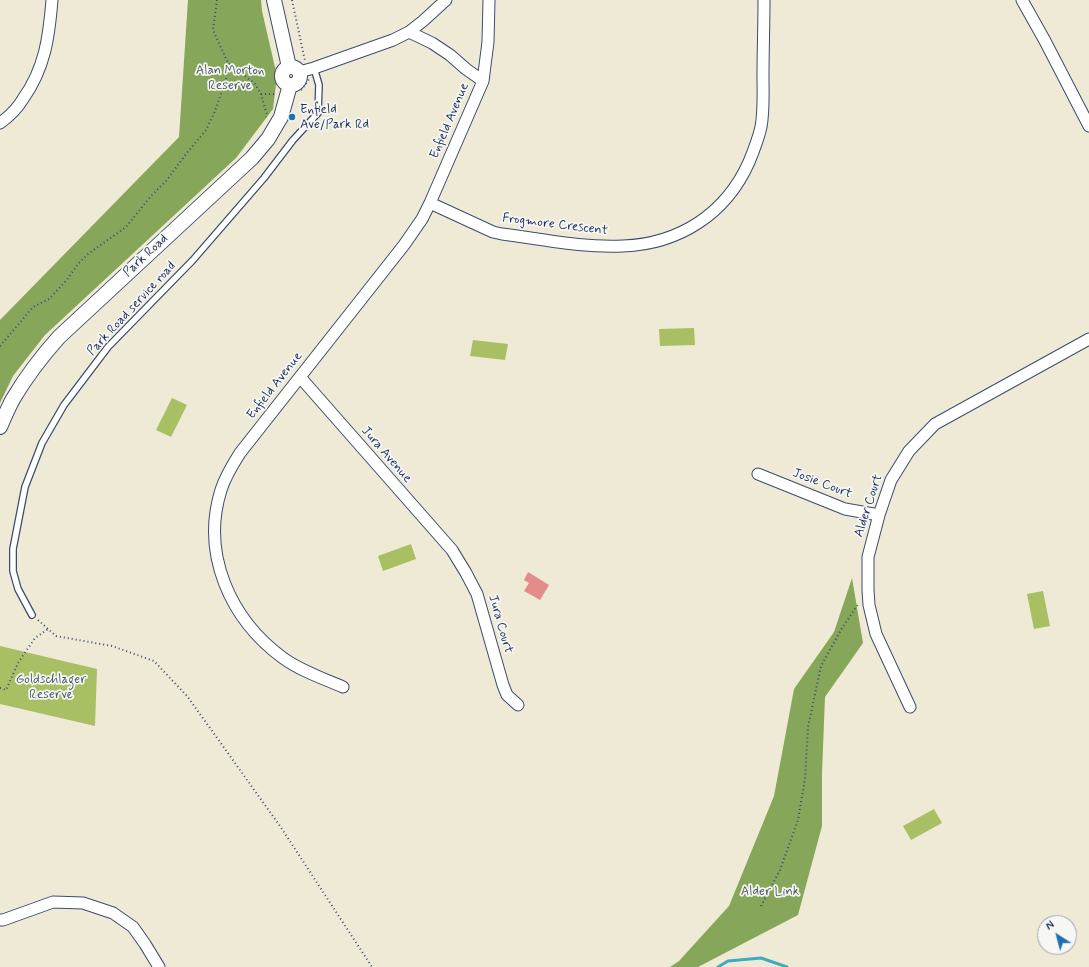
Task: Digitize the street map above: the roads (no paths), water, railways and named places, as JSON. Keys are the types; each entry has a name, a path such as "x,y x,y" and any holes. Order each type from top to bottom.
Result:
{"street":[{"path":"0,123 13,113 37,76 44,58 48,38 52,0"},
{"path":"274,0 294,69 314,68 393,40 409,32 446,0"},
{"name":"Enfield Avenue","path":"343,687 300,668 278,654 255,633 234,606 222,578 218,563 215,545 216,506 221,489 230,469 240,453 404,245 422,219 483,81 488,42 489,0"},
{"name":"Frogmore Crescent","path":"430,203 493,232 601,247 647,244 663,240 695,226 730,195 741,179 757,144 761,126 763,102 764,0"},
{"path":"1022,0 1089,126"},
{"name":"Enfield Avenue","path":"409,32 432,43 483,81"},
{"name":"Park Road","path":"0,427 14,399 28,376 43,355 59,337 252,158 268,139 281,117 290,85 296,83 300,78 294,69"},
{"name":"Alder Court","path":"910,707 876,634 869,605 868,557 879,515 891,480 909,451 936,424 1089,339"},
{"name":"Jura Avenue","path":"300,377 452,550"},
{"name":"Josie Court","path":"758,474 845,509 879,515"},
{"name":"Jura Court","path":"452,550 477,594 507,695 518,705"},
{"path":"0,920 52,902 83,904 113,913 133,927 159,967"}],"lane":[{"name":"Park Road service road","path":"32,614 18,589 13,571 13,549 25,487 42,443 64,406 108,346 193,260 264,178 293,140 318,113 318,85 314,68"}],"waterway":[{"path":"718,967 728,961 761,958 787,967"}],"place":[{"name":"Enfield Ave/Park Rd","path":"292,117"}],"park label":[{"name":"Alan Morton Reserve","path":"230,78"},
{"name":"Goldschlager Reserve","path":"51,688"},
{"name":"Alder Link","path":"770,892"}]}
